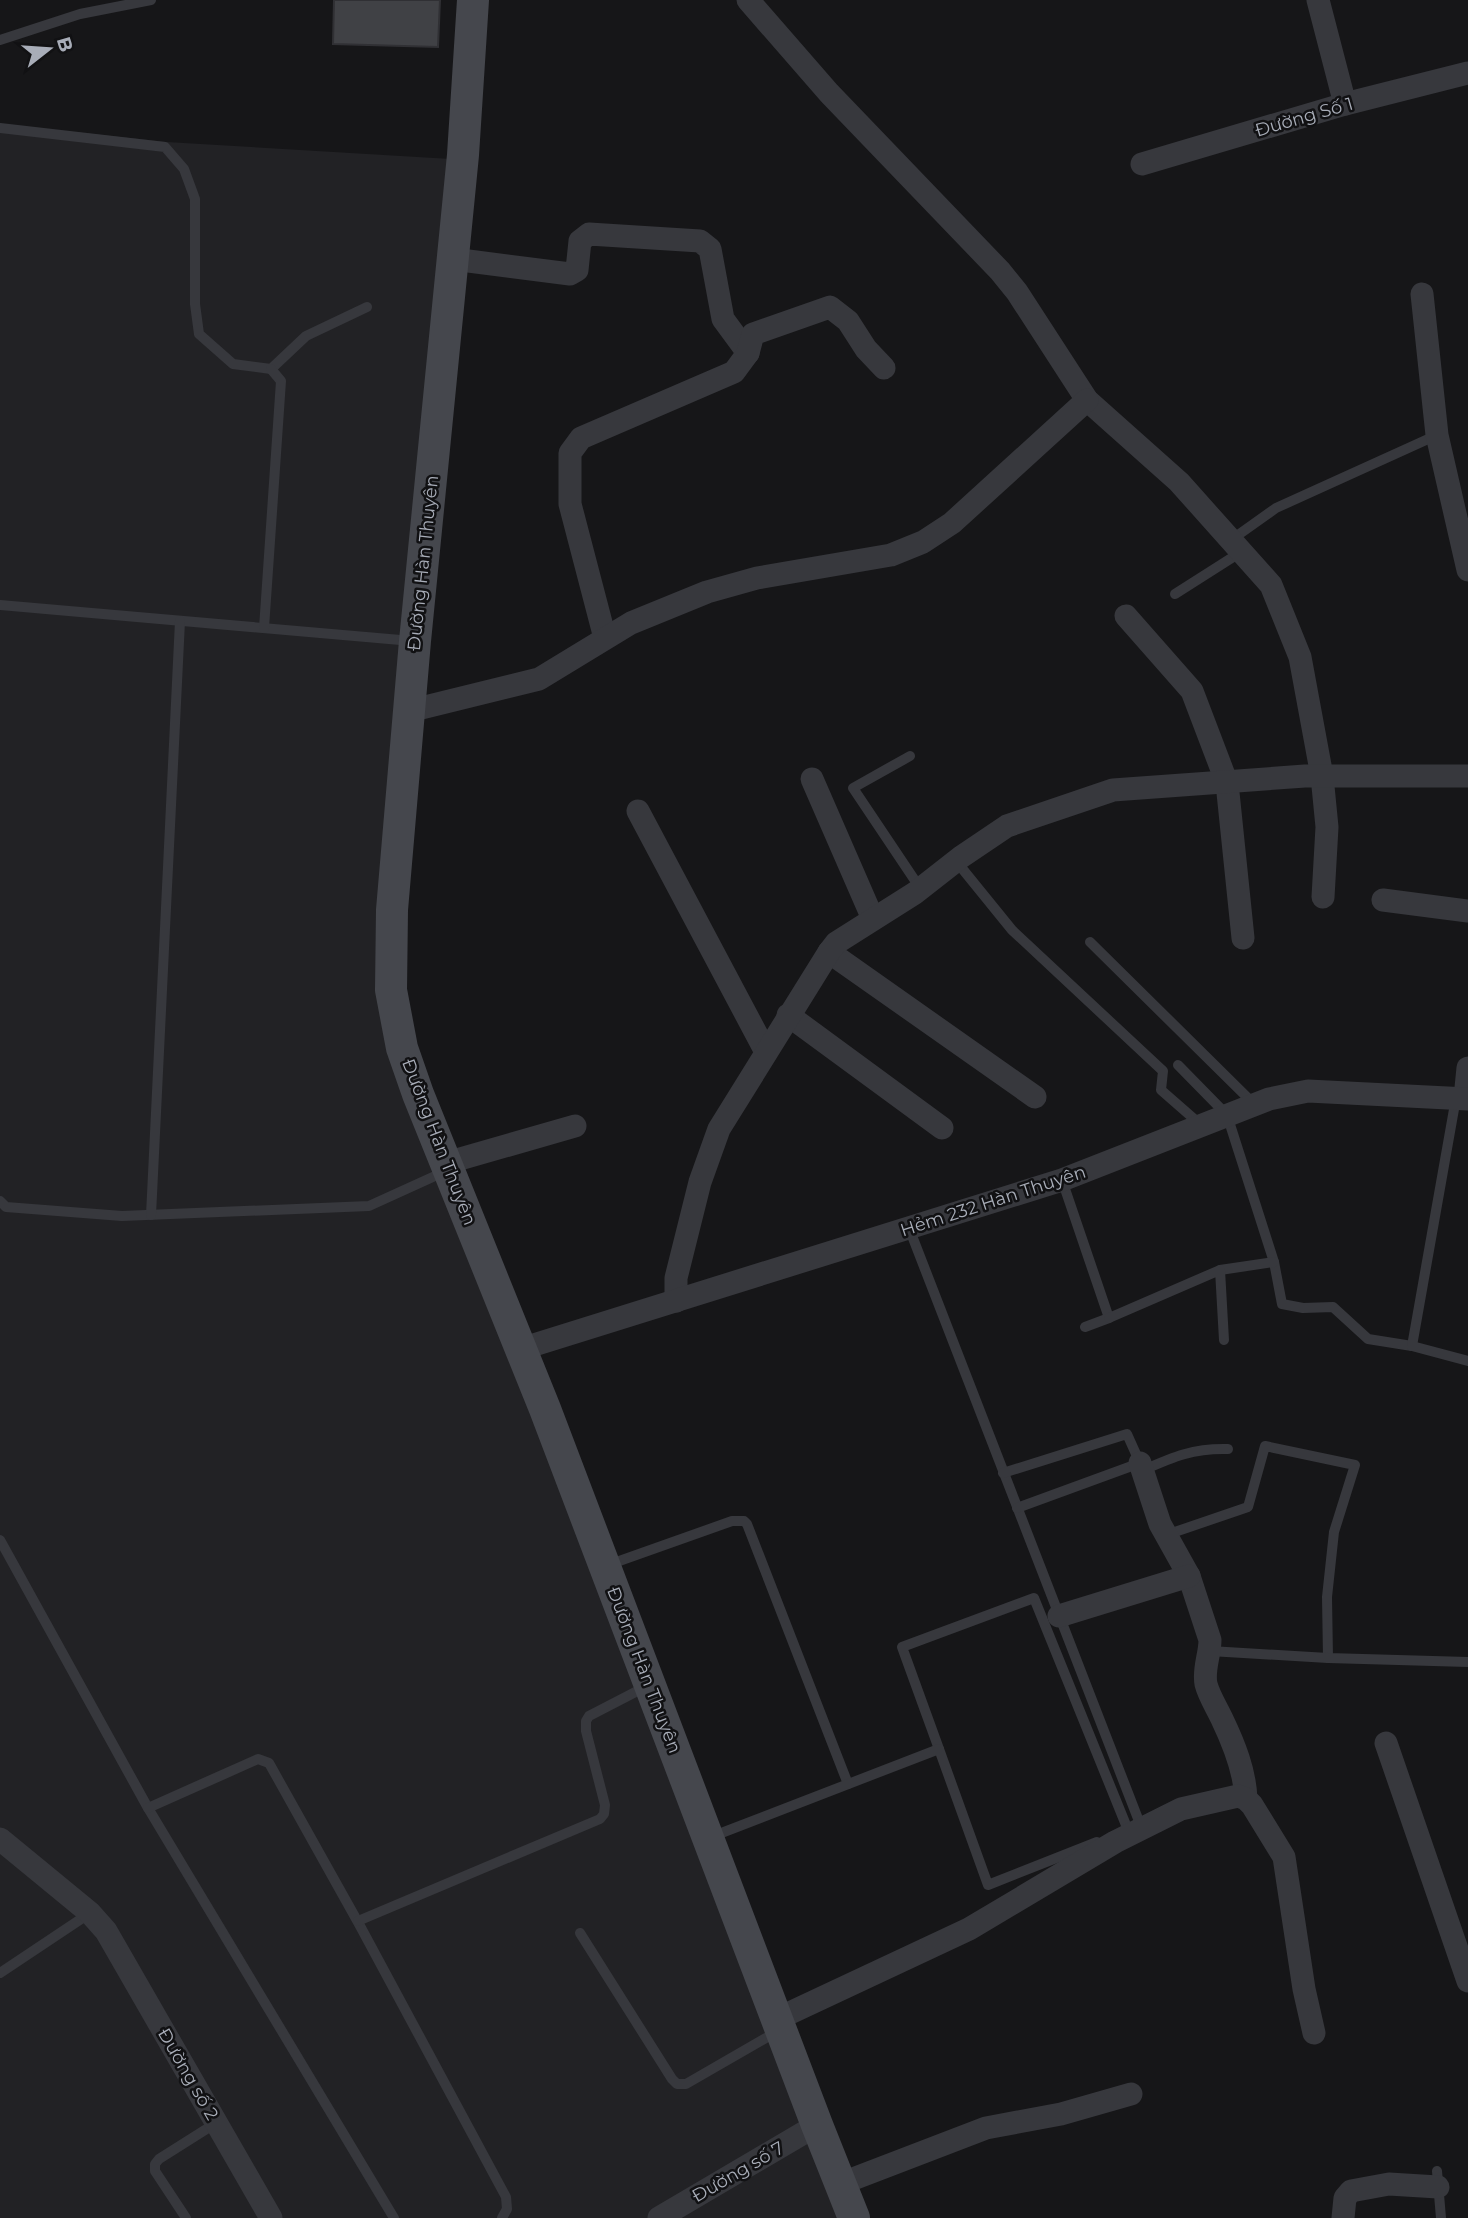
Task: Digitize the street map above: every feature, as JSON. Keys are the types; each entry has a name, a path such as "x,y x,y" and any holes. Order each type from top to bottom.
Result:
{"street":[{"name":"Đường Hàn Thuyên","path":"473,0 463,156 415,641 392,911 391,990 402,1048 605,1566 854,2218"},
{"path":"748,0 829,93 1000,271 1017,292 1087,400 1179,482 1271,584 1300,657 1322,776 1327,827 1323,897"},
{"path":"1318,0 1345,104"},
{"name":"Đường Số 1","path":"1142,164 1345,104 1468,73"},
{"path":"453,260 570,274 576,270 580,241 589,234 700,242 710,249 723,319 748,353"},
{"path":"1422,294 1437,435 1468,570"},
{"path":"605,638 570,504 570,453 581,438 734,372 748,353 753,334 830,307 848,321 866,349 884,368"},
{"path":"409,711 538,679 631,622 707,592 757,578 891,555 923,541 952,523 1087,400"},
{"path":"1126,616 1192,691 1227,783 1243,938"},
{"path":"676,1301 676,1278 700,1182 719,1129 829,952 836,943 1007,826 1113,790 1322,776 1468,776"},
{"path":"812,779 873,919"},
{"path":"638,811 766,1052"},
{"path":"1383,900 1468,912"},
{"path":"829,952 1035,1097"},
{"path":"788,1015 942,1128"},
{"path":"1463,1098 1468,1068"},
{"name":"Hẻm 232 Hàn Thuyên","path":"521,1349 1062,1180 1269,1098 1308,1091 1463,1098"},
{"path":"447,1166 575,1126"},
{"path":"1141,1467 1166,1535 1189,1576 1210,1640 1205,1672 1206,1686 1229,1733 1246,1782 1246,1799"},
{"path":"1059,1616 1189,1576"},
{"path":"1386,1743 1468,1981"},
{"path":"779,2025 969,1929 1181,1809 1238,1796 1246,1799 1269,1830 1284,1857 1304,1989 1314,2033"},
{"name":"Đường số 2","path":"0,1839 90,1913 106,1931 271,2218"},
{"path":"840,2184 986,2128 1061,2114 1131,2094"},
{"name":"Đường số 7","path":"659,2218 817,2125"},
{"path":"1343,2218 1345,2198 1351,2190 1438,2179"}],"lane":[{"path":"0,40 80,14 151,0"},
{"path":"0,128 165,147 184,169 195,200 195,304 199,334 233,364 271,369 281,381 264,628"},
{"path":"271,369 306,336 367,307"},
{"path":"1175,593 1236,546 1276,508 1437,435"},
{"path":"0,605 415,641"},
{"path":"152,1215 180,621"},
{"path":"910,756 853,788 920,888"},
{"path":"956,861 1013,930 1163,1071 1161,1090 1200,1125"},
{"path":"1090,943 1254,1104"},
{"path":"1178,1065 1227,1115 1275,1262 1282,1304 1303,1308 1333,1307 1368,1339 1412,1346 1468,1361"},
{"path":"1412,1346 1463,1098"},
{"path":"0,1201 6,1207 122,1216 369,1206 447,1166"},
{"path":"1062,1180 1110,1318"},
{"path":"909,1228 1142,1829"},
{"path":"1085,1326 1110,1318 1220,1270 1275,1262"},
{"path":"1220,1270 1224,1340"},
{"path":"1003,1473 1127,1434 1141,1467"},
{"path":"1166,1535 1248,1507 1265,1446 1355,1465 1334,1532 1326,1597 1328,1658"},
{"path":"1017,1508 1182,1453 1205,1448 1228,1449"},
{"path":"605,1566 732,1521 744,1521 848,1784"},
{"path":"0,1540 148,1808 394,2218"},
{"path":"1034,1598 1128,1830 988,1885 939,1749 902,1647 1034,1598"},
{"path":"1210,1651 1468,1662"},
{"path":"358,1921 600,1819 605,1805 586,1731 586,1721 589,1716 650,1684"},
{"path":"708,1838 939,1749"},
{"path":"148,1808 258,1759 269,1763 358,1921 506,2197 507,2209 502,2218"},
{"path":"0,1973 90,1913"},
{"path":"580,1933 677,2084 686,2084 779,2025"},
{"path":"186,2218 155,2171 155,2164 216,2123"},
{"path":"1438,2179 1441,2218"}],"shaded area":[{"path":"0,124 167,142 451,159 379,991 842,2218 0,2218"}],"building":[{"path":"334,0 440,0 438,47 333,44"}]}
